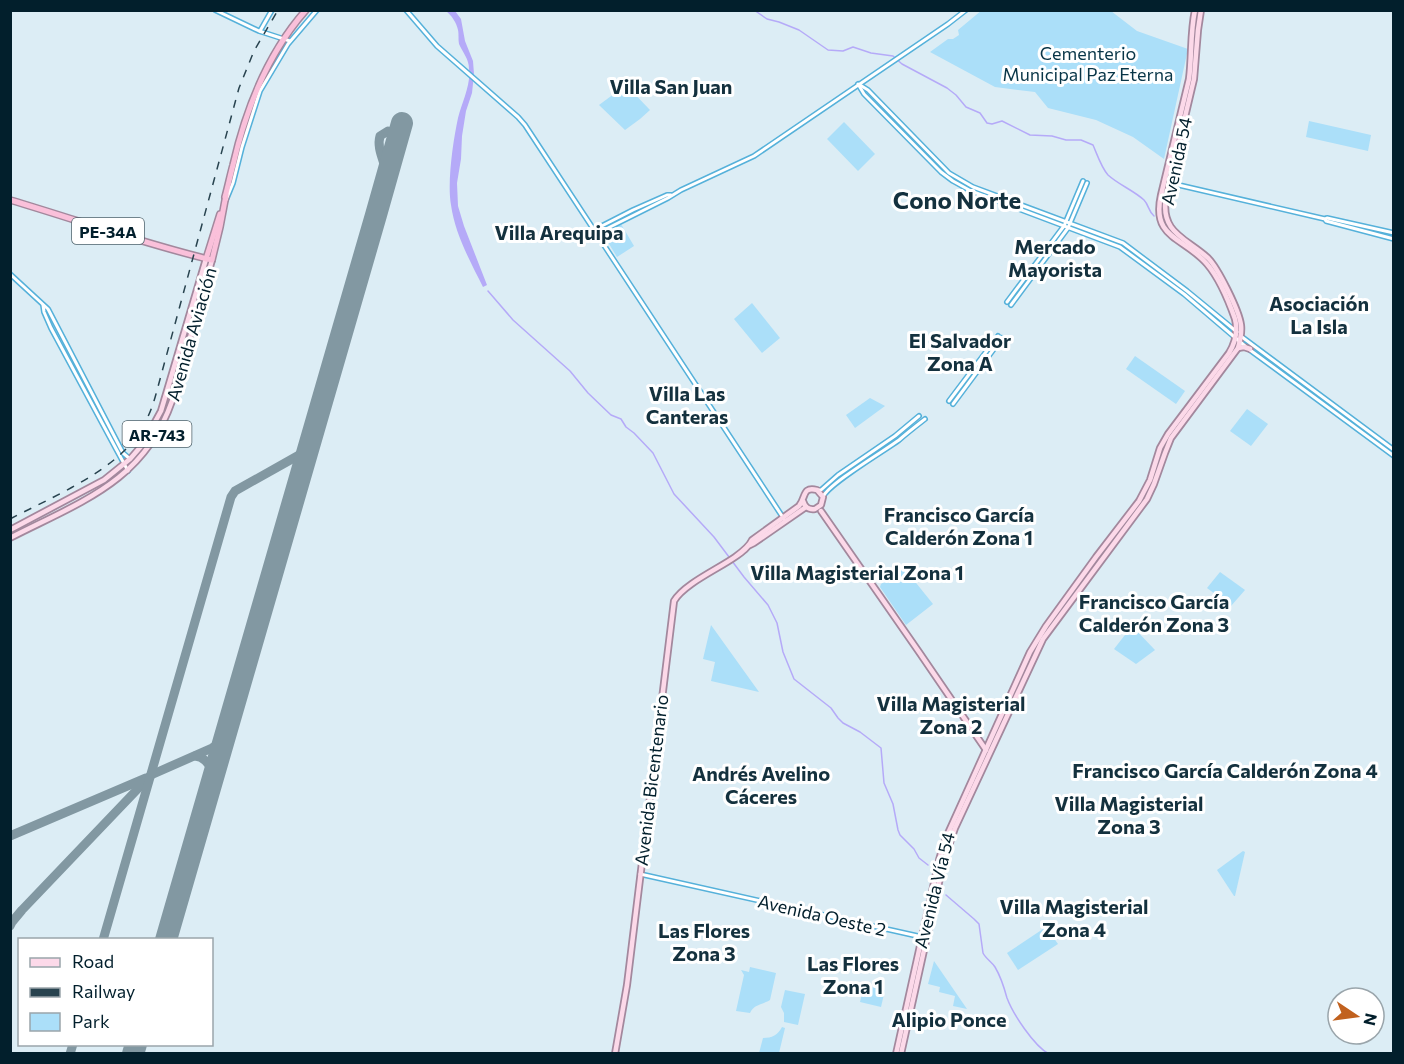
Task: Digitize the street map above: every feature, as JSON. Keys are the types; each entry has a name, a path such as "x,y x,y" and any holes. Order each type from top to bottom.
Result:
{"highway":[{"name":"Avenida Aviación","path":"206,259 233,177 239,141 258,90 271,59 287,40 306,10"},
{"name":"Avenida Aviación","path":"206,259 226,198"},
{"name":"PE-34A","path":"10,200 206,259"},
{"path":"204,266 206,259"}],"main road":[{"path":"1196,10 1192,28 1189,79 1158,208 1159,215 1167,232 1209,266 1236,322 1238,348 1250,349"},
{"name":"Avenida 54","path":"1201,10 1194,79 1165,206 1167,222 1176,233 1209,259 1215,268 1238,315 1241,326 1238,337"},
{"name":"Avenida Aviación","path":"10,530 98,484 132,461 153,440 167,414 206,259"},
{"name":"Avenida Aviación","path":"10,538 105,488 128,471 161,411 204,266"},
{"name":"Avenida Vía 54","path":"900,1053 944,860 955,828 1030,652 1096,557 1139,501 1168,434 1229,353 1238,337"},
{"name":"Avenida Vía 54","path":"900,1053 922,938 939,860 948,831 1043,639 1141,509 1151,493 1172,438 1238,348"},
{"path":"812,489 817,490 823,497 821,504 815,509 806,507 803,501 807,491 812,489"},
{"name":"Avenida Bicentenario","path":"784,519 803,501"},
{"name":"Avenida Bicentenario","path":"615,1053 627,989 674,601 683,590 750,545 752,540 806,507"},
{"path":"821,511 988,753"}],"street":[{"path":"215,10 287,40 317,10"},
{"path":"261,31 272,10"},
{"path":"406,10 437,46 525,125 784,519"},
{"path":"596,234 754,156 966,10"},
{"path":"858,84 868,90 945,168 963,182 1120,247 1143,260 1209,309 1250,349 1394,456"},
{"path":"858,84 864,94 941,172 961,186 1067,225"},
{"path":"892,122 896,118"},
{"path":"1009,303 1067,225 1085,182"},
{"path":"1170,183 1326,220 1394,239"},
{"path":"594,230 633,210 666,195 671,195"},
{"path":"1326,220 1327,218 1394,233"},
{"path":"10,274 48,309 123,453 132,461"},
{"path":"43,305 51,328 128,471"},
{"path":"951,403 1000,337"},
{"path":"1238,337 1394,450"},
{"path":"817,490 822,489 919,416"},
{"path":"823,497 830,488 924,419"},
{"path":"815,509 821,511 821,504"},
{"name":"Avenida Oeste 2","path":"640,874 922,938"}],"green space":[{"name":"Cementerio Municipal Paz Eterna","path":"982,10 1111,11 1137,31 1188,49 1164,159 1133,137 1096,120 1048,108 1035,92 995,87 930,52 948,39 959,35 958,30"},
{"name":"Villa San Juan","path":"626,85 650,110 625,130 599,105"},
{"path":"1309,121 1371,135 1368,151 1306,137"},
{"path":"844,122 875,154 858,171 827,139"},
{"path":"621,224 634,246 617,257 603,234"},
{"path":"752,303 780,338 762,353 734,319"},
{"path":"1135,356 1185,391 1176,404 1126,369"},
{"path":"870,398 885,406 855,428 846,415"},
{"path":"1247,409 1268,424 1251,446 1230,431"},
{"path":"904,568 933,604 906,625 880,587"},
{"path":"1220,572 1245,590 1231,606 1207,588"},
{"path":"711,625 759,692 711,681 715,662 703,659"},
{"path":"1132,626 1155,650 1136,664 1114,649"},
{"path":"1243,851 1245,852 1234,896 1217,870"},
{"path":"1046,927 1058,944 1018,970 1007,953"},
{"path":"934,961 967,1009 953,1006 955,996 939,992 940,987 928,984"},
{"path":"750,967 776,973 770,1000 756,1006 750,1013 736,1011 744,975 741,970 749,972"},
{"path":"864,985 885,990 881,1007 860,1002"},
{"path":"785,990 805,994 798,1025 784,1022 781,1007"},
{"path":"782,1027 785,1028 779,1053 759,1053 763,1038 774,1036"}],"shaded area":[{"path":"446,11 455,11 461,19 465,41 473,61 472,93 466,111 457,183 458,206 487,285 483,287 459,237 451,205 450,174 453,150 469,75 468,62 459,44 457,27 454,19"}],"waterway":[{"path":"754,10 767,19 799,30 828,50 843,51 853,47 871,53 893,56 902,64 947,88 966,107 980,113 987,123 1002,121 1030,135 1081,140 1093,145 1108,175 1144,200 1154,216"},
{"path":"488,291 513,320 570,371 588,393 611,415 621,419 626,427 653,453 674,494 714,537 768,605 777,623 783,652 794,679 831,708 843,723 860,732 881,748 884,783 893,804 900,835 914,849 919,858 928,865"},
{"path":"946,895 979,924 983,953 994,965 1014,1012 1031,1037 1049,1054"}],"taxiway":[{"path":"387,177 379,141 380,136 388,131 398,134 401,142 391,162"},
{"path":"104,938 231,497 235,491 308,450"},
{"path":"10,926 22,910 151,775 212,748 219,744 225,736"},
{"path":"195,756 207,763 214,776"},
{"path":"10,836 146,778"},
{"path":"70,1054 72,1046"}],"runway":[{"path":"167,938 402,123"},
{"path":"133,1054 135,1046"}],"railway":[{"path":"10,519 79,484 112,462 137,436 146,421 156,394 239,88 254,51 278,10"}],"district":[{"name":"Villa San Juan","path":"671,86"},
{"name":"Cono Norte","path":"957,199"},
{"name":"Villa Arequipa","path":"559,232"},
{"name":"Mercado Mayorista","path":"1055,258"},
{"name":"Asociación La Isla","path":"1319,314"},
{"name":"El Salvador Zona A","path":"960,352"},
{"name":"Villa Las Canteras","path":"687,404"},
{"name":"Francisco García Calderón Zona 1","path":"959,526"},
{"name":"Villa Magisterial Zona 1","path":"857,572"},
{"name":"Francisco García Calderón Zona 3","path":"1154,612"},
{"name":"Villa Magisterial Zona 2","path":"951,714"},
{"name":"Francisco García Calderón Zona 4","path":"1225,770"},
{"name":"Andrés Avelino Cáceres","path":"761,784"},
{"name":"Villa Magisterial Zona 3","path":"1129,814"},
{"name":"Villa Magisterial Zona 4","path":"1074,918"},
{"name":"Las Flores Zona 3","path":"704,942"},
{"name":"Las Flores Zona 1","path":"853,974"},
{"name":"Alipio Ponce","path":"949,1019"}]}
